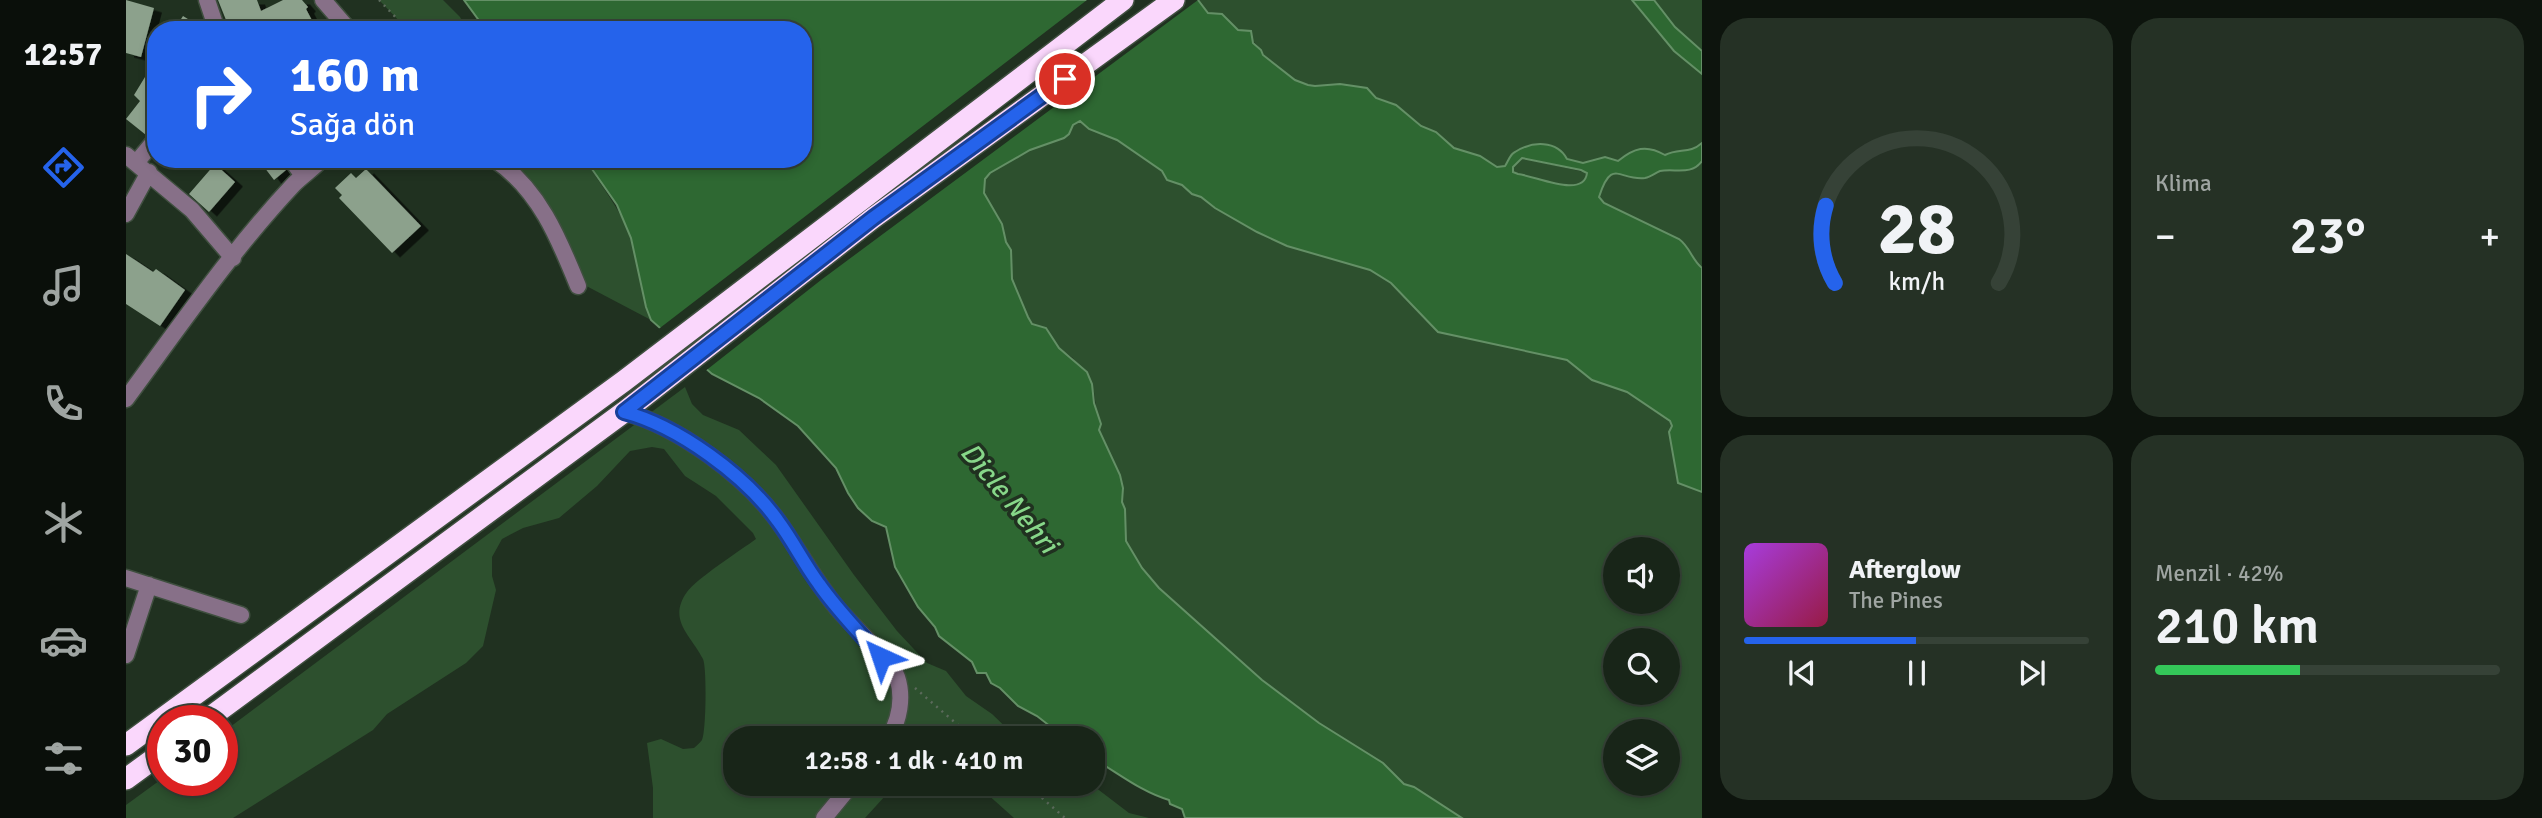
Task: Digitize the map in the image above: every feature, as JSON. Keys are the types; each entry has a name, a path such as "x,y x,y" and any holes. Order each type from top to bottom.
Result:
{"highway":[{"path":"126,745 624,381 1123,0"},
{"path":"227,705 642,399 873,218 1174,0"},
{"path":"126,779 147,764"}],"street":[{"path":"207,0 214,21"},
{"path":"323,0 341,21"},
{"path":"126,214 137,163 192,210 233,258"},
{"path":"297,168 303,177"},
{"path":"126,399 233,258 312,168"},
{"path":"505,168 519,180 546,214 561,242 578,286"},
{"path":"624,412 643,417 695,446 732,474 761,501 779,522 817,583 896,673 901,688 896,726"},
{"path":"126,578 241,615"},
{"path":"126,654 149,585"},
{"path":"824,818 842,796"}],"path":[{"path":"379,0 399,21"},
{"path":"896,673 959,726"},
{"path":"1040,796 1065,818"}],"shaded area":[{"path":"379,0 443,0 462,21 399,21"},
{"path":"1198,0 1632,0 1674,51 1702,74 1702,143 1692,149 1665,155 1647,149 1629,154 1618,161 1605,157 1583,163 1567,159 1550,146 1536,144 1514,152 1504,167 1497,167 1480,156 1454,148 1436,132 1421,126 1390,102 1376,98 1367,88 1350,85 1308,85 1295,80 1263,55 1255,43 1233,26 1223,14 1208,13"},
{"path":"1654,0 1702,0 1702,51 1675,27"},
{"path":"1080,121 1089,129 1117,140 1162,171 1167,180 1182,185 1191,194 1201,197 1257,232 1287,246 1370,270 1391,283 1438,332 1567,360 1592,380 1627,392 1670,421 1675,473 1694,489 1702,492 1702,818 1462,818 1414,787 1404,784 1383,763 1319,723 1262,680 1159,588 1142,568 1126,541 1125,509 1099,430 1094,392 1073,358 1059,348 1046,328 1032,324 1028,317 1012,279 1011,250 1006,242 1002,224 984,193 985,179 990,173 1030,150 1069,134 1072,125"},
{"path":"1522,158 1588,173 1586,180 1580,184 1554,183 1513,172 1513,167"},
{"path":"1702,161 1702,268 1679,239 1604,203 1598,197 1611,174 1645,178 1658,172 1699,166"},
{"path":"514,168 591,168 630,235 651,320 575,280"},
{"path":"685,387 692,404 703,415 739,430 776,465 854,575 897,631 927,663 946,671 966,696 1004,726 723,726 723,796 885,796 865,818 653,818 653,788 647,743 661,739 683,749 694,748 703,735 706,700 704,665 680,619 681,602 699,580 756,539 716,496 685,476 664,449 652,447 630,451 597,486 559,518 523,528 502,539 492,557 492,576 496,590 483,646 466,663 387,714 373,730 233,818 126,818 126,805 147,790 147,796 238,796 238,721"},
{"path":"1105,795 1129,813 1149,818 1014,818 989,796"}],"water":[{"name":"Dicle Nehri","path":"464,0 1198,0 1208,13 1222,14 1238,30 1251,31 1253,43 1263,55 1295,80 1315,86 1340,84 1367,88 1376,98 1396,105 1421,126 1436,132 1454,148 1480,156 1497,167 1505,166 1515,152 1536,144 1557,148 1567,159 1583,163 1605,157 1618,161 1640,149 1652,149 1665,155 1693,149 1702,143 1702,161 1698,166 1660,171 1645,178 1612,174 1599,197 1604,203 1679,239 1702,268 1702,492 1678,483 1669,432 1672,426 1670,421 1627,392 1592,380 1567,360 1438,332 1391,283 1370,270 1287,246 1257,232 1192,194 1182,185 1167,180 1162,171 1117,140 1089,129 1080,121 1073,125 1064,138 1030,150 990,173 985,179 984,193 1002,224 1006,242 1011,250 1012,279 1028,317 1032,324 1046,328 1059,348 1087,372 1092,384 1094,403 1101,424 1099,430 1120,475 1123,488 1126,541 1142,568 1159,588 1262,680 1319,723 1383,763 1404,784 1414,787 1462,818 1185,818 1182,809 1170,804 1169,800 1139,787 1105,766 1105,726 1050,726 1018,706 991,683 986,673 977,673 972,662 939,636 918,607 895,567 886,527 872,521 858,508 836,468 798,426 759,398 712,374 651,320 631,238 617,205 591,168 812,168 812,21 479,21","holes":["1522,158 1581,170 1587,173 1584,181 1569,185 1558,184 1518,174 1513,172 1513,167"]},
{"path":"1632,0 1654,0 1675,27 1702,51 1702,74 1674,51"}],"pier":[{"path":"1087,0 1198,0 821,280 704,372 656,331"}],"building":[{"path":"126,0 154,8 151,21 147,21 147,34 141,57 126,53"},
{"path":"218,0 257,0 261,11 283,0 302,0 308,7 306,9 312,21 226,21"},
{"path":"145,77 146,135 126,119 140,101 134,95"},
{"path":"212,168 219,168 235,182 209,212 189,194"},
{"path":"265,168 285,168 286,170 274,180"},
{"path":"366,169 421,226 392,253 339,198 342,195 335,188 351,173 356,178"},
{"path":"126,254 153,272 156,269 185,290 160,326 126,304"}],"route":[{"path":"881,657 827,596 779,522 761,501 732,474 695,446 643,417 624,412 873,218 1065,79"}]}
